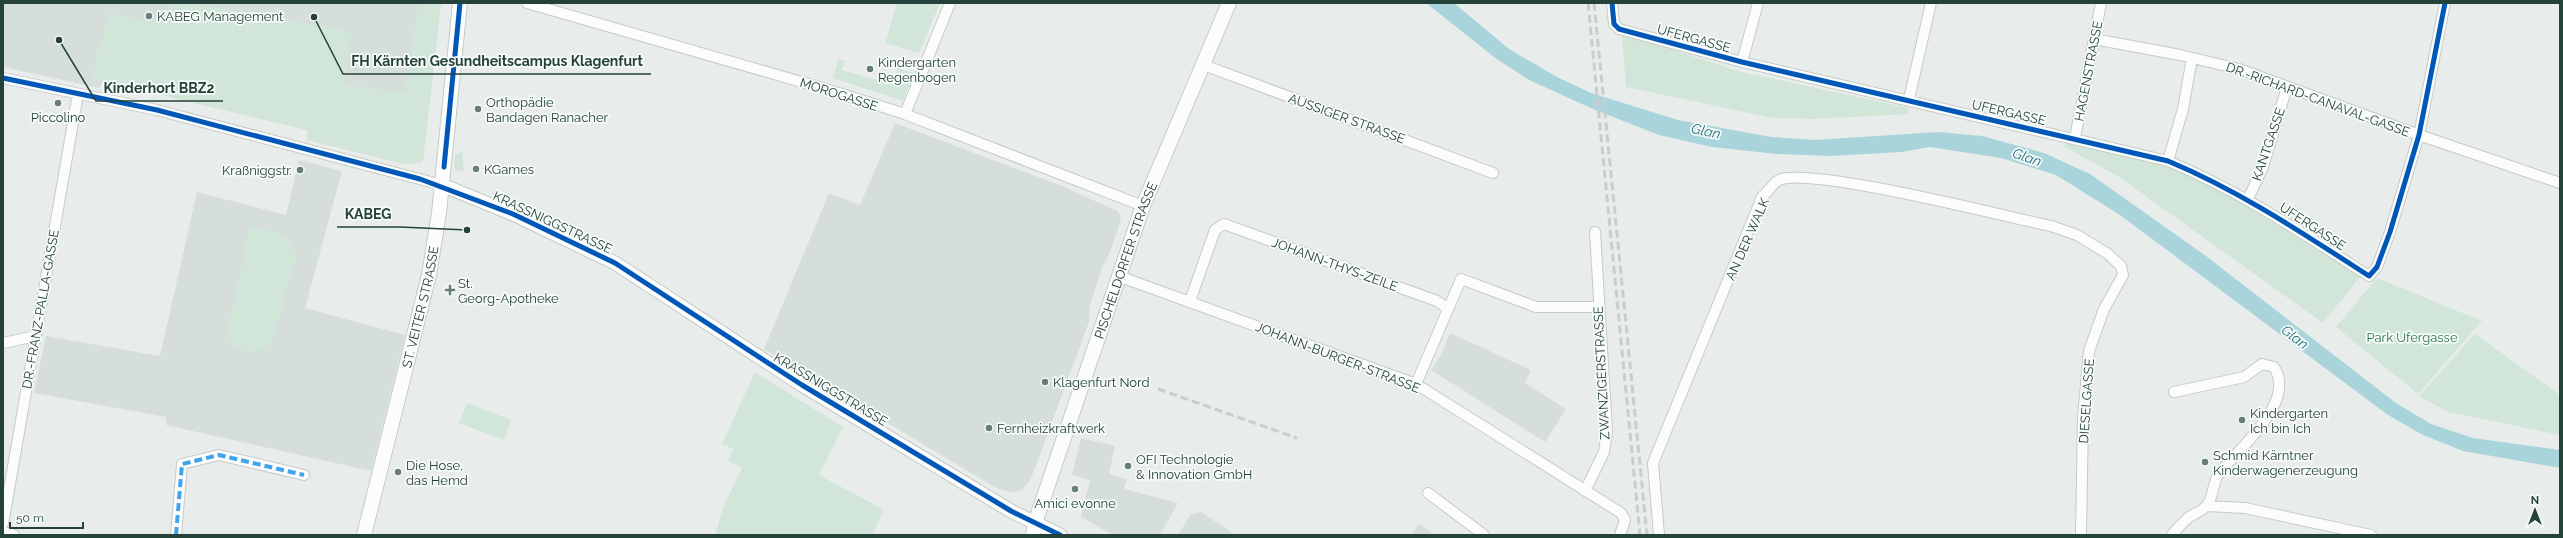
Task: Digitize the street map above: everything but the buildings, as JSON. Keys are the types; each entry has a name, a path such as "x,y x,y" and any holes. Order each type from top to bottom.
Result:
{"main road":[{"name":"ST. VEITER STRASSE","path":"364,535 429,275 442,185 460,3"},
{"name":"PISCHELDORFER STRASSE","path":"1024,535 1034,529 1118,276 1143,206 1201,64 1229,3"}],"street":[{"name":"MOROGASSE","path":"527,3 826,88 904,114 1143,206"},
{"path":"904,114 950,3"},
{"name":"UFERGASSE","path":"1612,3 1614,24 1619,28 1742,62 2075,138 2168,161 2206,176 2248,199 2370,276 2377,267 2390,232 2419,135"},
{"path":"1742,62 1758,3"},
{"path":"1909,100 1931,3"},
{"name":"HAGENSTRASSE","path":"2075,138 2101,3"},
{"path":"2419,135 2443,3"},
{"name":"DR.-RICHARD-CANAVAL-GASSE","path":"2094,39 2192,58 2239,69 2419,135 2560,183"},
{"path":"2168,161 2183,109 2192,58"},
{"name":"AUSSIGER STRASSE","path":"1201,64 1493,172"},
{"name":"KRASSNIGGSTRASSE","path":"3,78 157,110 442,185 513,214 615,263 802,385 1011,511 1034,529 1060,535"},
{"name":"KANTGASSE","path":"2248,199 2263,168 2287,87"},
{"name":"DR.-FRANZ-PALLA-GASSE","path":"3,524 78,94"},
{"name":"AN DER WALK","path":"1659,535 1653,463 1762,198 1779,180 1802,177 1841,182 2051,226 2077,235 2108,254 2121,266 2123,275"},
{"name":"JOHANN-THYS-ZEILE","path":"1190,301 1215,230 1224,224 1437,301 1448,309"},
{"name":"ZWANZIGERSTRASSE","path":"1585,491 1604,452 1607,431 1598,307 1595,232"},
{"name":"DIESELGASSE","path":"2081,535 2083,411 2089,351 2104,309 2123,275"},
{"name":"JOHANN-BURGER-STRASSE","path":"1118,276 1416,384 1585,491"},
{"path":"1416,384 1461,279 1536,307 1598,307"},
{"path":"3,342 36,336"},
{"path":"2174,392 2244,377 2262,364 2274,367 2279,375 2281,388 2276,403 2254,435 2218,475 2207,506"},
{"path":"176,535 182,464 218,455 304,475"},
{"path":"1585,491 1621,513 1625,520 1620,535"},
{"path":"1428,493 1484,535"},
{"path":"2172,535 2189,518 2207,506 2245,508 2370,535"},
{"path":"3,531 14,535"}],"shaded area":[{"path":"3,3 441,3 423,160 420,163 405,164 307,140 307,130 103,81 99,88 3,67"},
{"path":"895,123 1062,186 1117,211 1120,215 1121,220 1110,252 1102,268 1090,305 1089,322 1032,476 1026,486 1019,491 1011,492 996,488 764,349 829,193 860,205"},
{"path":"299,160 342,171 305,308 405,335 371,471 166,425 166,417 34,393 46,336 160,356 197,192 286,215"},
{"path":"1450,333 1531,370 1525,383 1566,409 1545,442 1431,370 1441,355"},
{"path":"1081,438 1115,446 1109,474 1127,479 1124,489 1178,503 1160,535 1113,535 1081,517 1090,480 1072,475"},
{"path":"1201,512 1236,535 1178,535 1191,514"},
{"path":"1420,524 1434,535 1410,535"}],"green space":[{"path":"167,3 192,3 351,32 345,85 405,92 418,9 421,3 441,3 423,160 420,163 405,164 307,139 307,130 93,78 97,48 102,46 107,13 164,23"},
{"path":"897,3 940,3 919,53 885,43"},
{"path":"1622,34 1742,72 1909,108 1908,114 1814,119 1772,118 1626,87"},
{"path":"838,59 845,61 842,70 893,85 898,68 914,73 903,101 833,78"},
{"path":"2066,142 2126,155 2161,164 2187,173 2213,185 2264,213 2360,277 2323,323 2119,177 2065,147"},
{"path":"462,152 464,170 457,171 454,168 455,155"},
{"path":"250,226 285,237 293,248 296,257 273,339 267,345 255,352 248,352 236,347 227,334"},
{"name":"Park Ufergasse","path":"2377,278 2482,321 2418,394 2336,327"},
{"path":"2475,334 2560,395 2560,435 2448,412 2419,396"},
{"path":"755,372 843,427 819,475 884,510 872,535 715,535 723,508 742,468 728,461 733,449 722,444"},
{"path":"467,403 511,420 504,440 459,423"}],"water":[{"name":"Glan","path":"1426,3 1454,3 1509,49 1557,77 1591,93 1678,120 1771,137 1815,140 1938,132 1982,136 2044,153 2090,174 2206,256 2396,403 2431,424 2473,438 2560,450 2560,468 2463,451 2421,434 2388,415 2120,215 2056,175 2001,158 1930,147 1902,152 1830,156 1777,154 1712,147 1659,135 1593,109 1529,80 1498,60"}],"railway":[{"path":"1588,3 1640,535"},
{"path":"1594,3 1647,535"},
{"path":"1158,389 1297,438"}],"marked path":[{"path":"176,535 182,464 219,455 304,475"}],"cycle path":[{"path":"444,167 460,3"},
{"path":"1612,3 1614,24 1619,29 1742,62 2168,161 2246,199 2369,276 2377,267 2390,232 2419,135 2445,3"},
{"path":"3,78 157,110 420,179 513,214 615,263 802,385 1011,511 1060,535"}],"place":[{"name":"KABEG Management","path":"149,16"},
{"name":"FH Kärnten Gesundheitscampus Klagenfurt","path":"314,17"},
{"name":"Kinderhort BBZ2","path":"59,40"},
{"name":"Kindergarten Regenbogen","path":"870,69"},
{"name":"Piccolino","path":"58,103"},
{"name":"Orthopädie Bandagen Ranacher","path":"478,109"},
{"name":"KGames","path":"476,169"},
{"name":"Kraßniggstr.","path":"300,170"},
{"name":"KABEG","path":"467,230"},
{"name":"St. Georg-Apotheke","path":"450,290"},
{"name":"Klagenfurt Nord","path":"1045,382"},
{"name":"Kindergarten Ich bin Ich","path":"2242,420"},
{"name":"Fernheizkraftwerk","path":"989,428"},
{"name":"Schmid Kärntner Kinderwagenerzeugung","path":"2205,462"},
{"name":"OFI Technologie & Innovation GmbH","path":"1128,466"},
{"name":"Die Hose, das Hemd","path":"398,472"},
{"name":"Amici evonne","path":"1075,489"}]}
